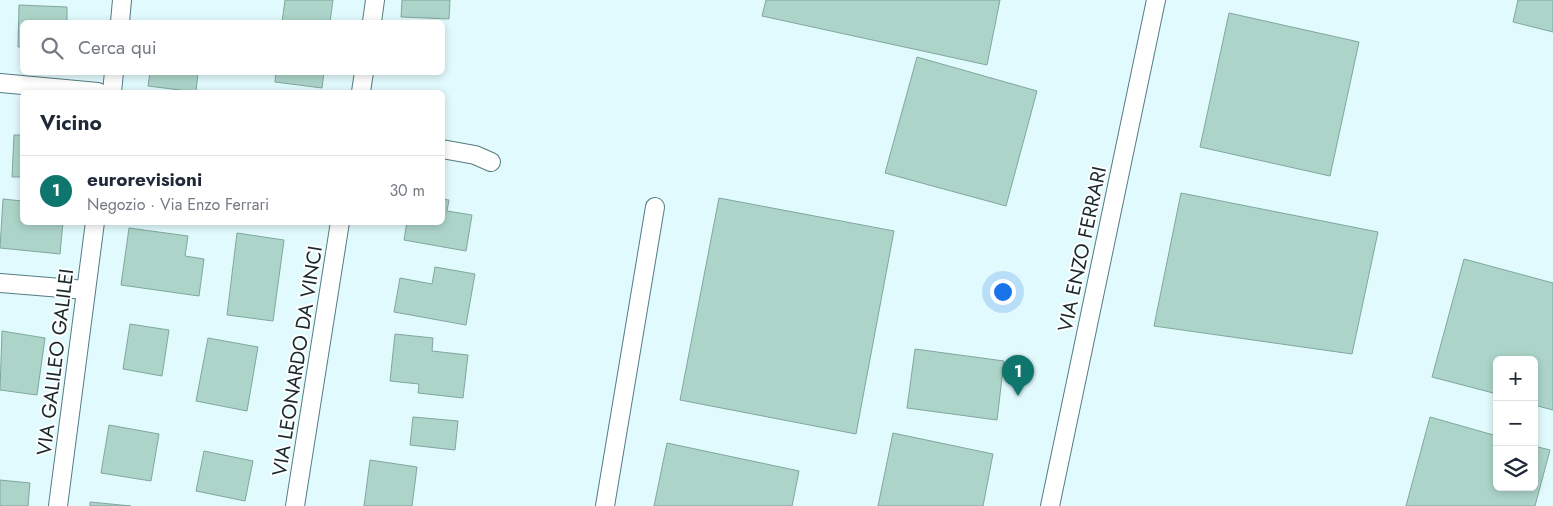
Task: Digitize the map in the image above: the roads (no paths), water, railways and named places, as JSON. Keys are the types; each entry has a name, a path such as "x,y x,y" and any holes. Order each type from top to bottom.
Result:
{"street":[{"path":"120,20 122,0"},
{"path":"372,20 375,0"},
{"name":"VIA ENZO FERRARI","path":"1050,506 1156,0"},
{"path":"112,90 114,75"},
{"path":"361,90 364,75"},
{"path":"0,83 76,90"},
{"path":"445,150 475,155 492,162"},
{"path":"605,506 655,207"},
{"name":"VIA GALILEO GALILEI","path":"58,506 95,225"},
{"name":"VIA LEONARDO DA VINCI","path":"295,506 340,225"},
{"path":"0,283 86,290"}],"place":[{"name":"eurorevisioni","path":"1018,396"}]}
